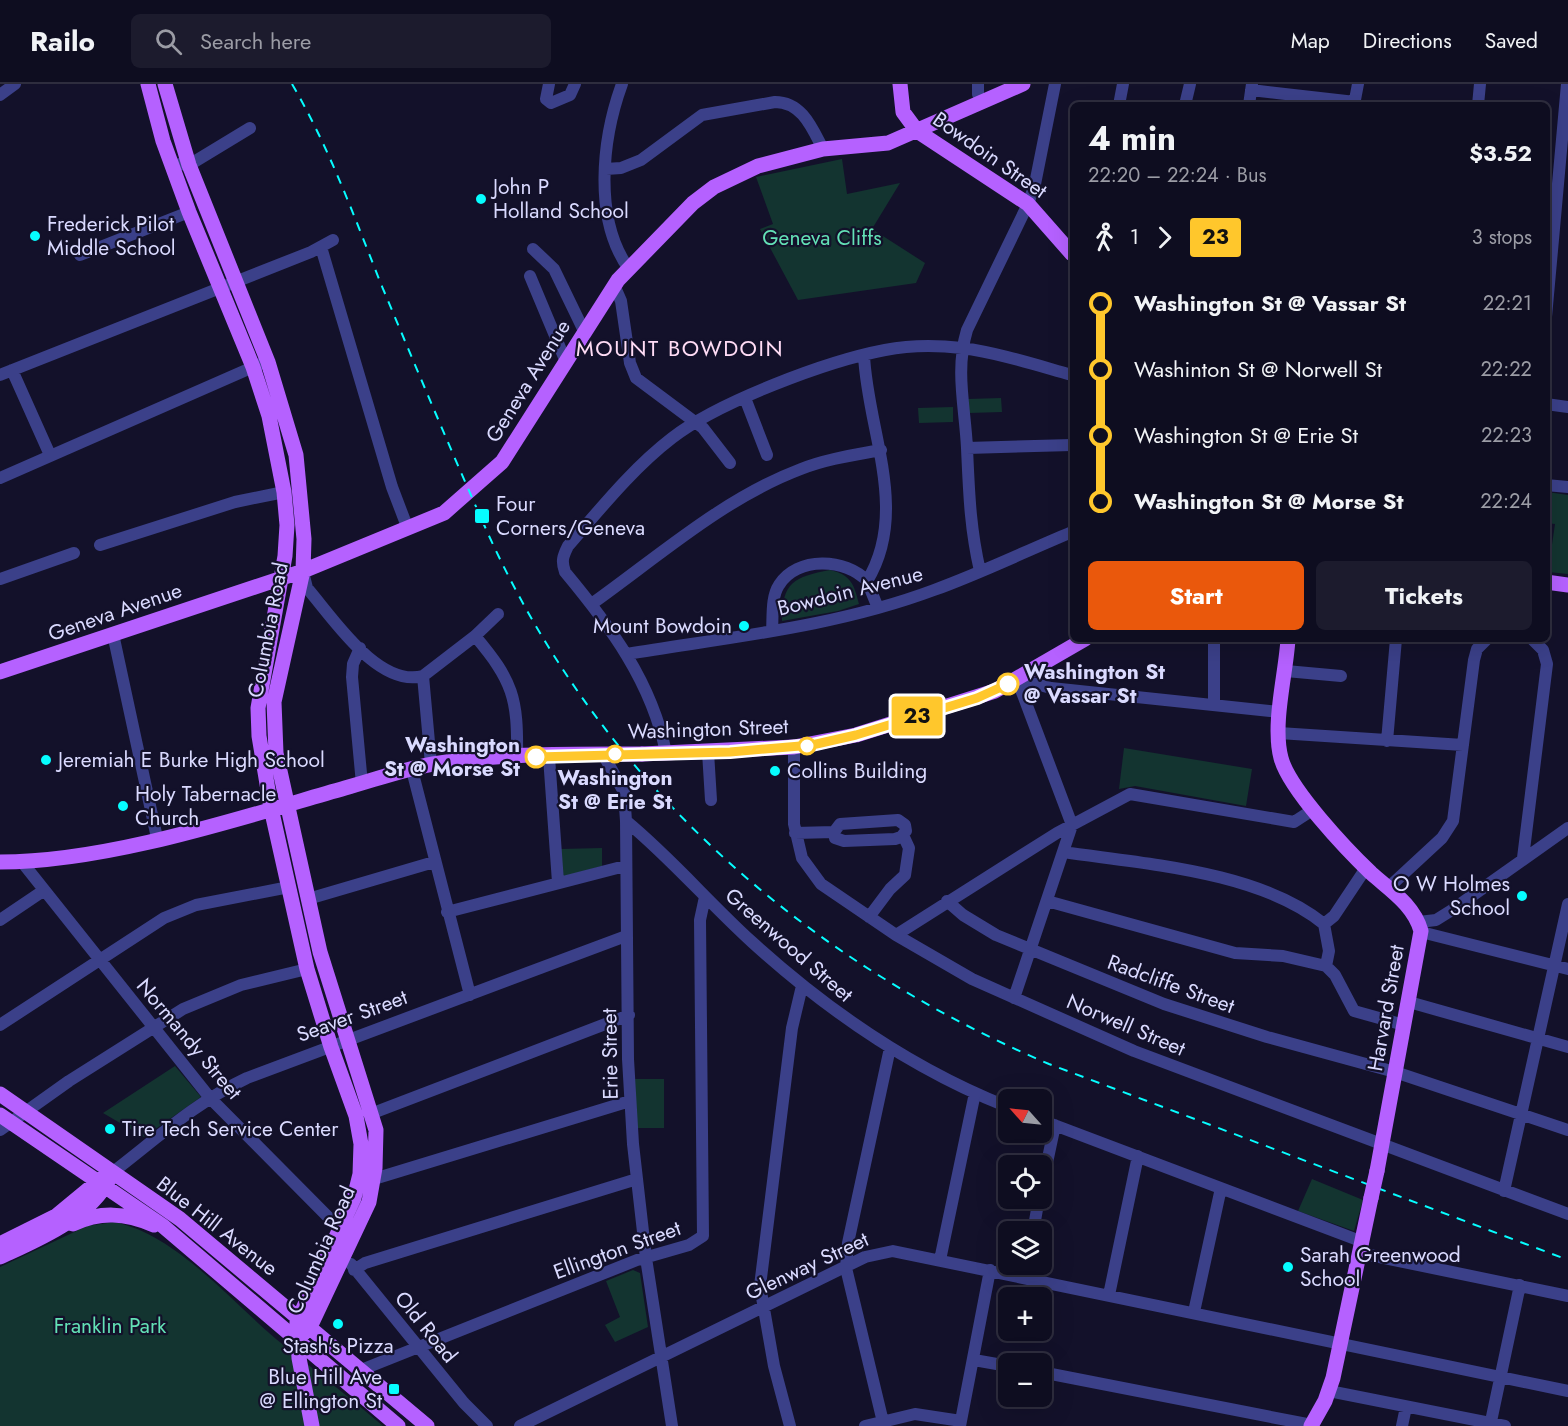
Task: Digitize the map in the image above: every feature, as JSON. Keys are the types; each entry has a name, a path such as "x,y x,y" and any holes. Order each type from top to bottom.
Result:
{"main road":[{"name":"Columbia Road","path":"148,84 171,163 253,367 271,427 284,492 286,525 283,577 258,708 262,760 308,899 329,987 373,1113 376,1130 374,1179 366,1210 344,1254 304,1322"},
{"name":"Columbia Road","path":"165,84 189,165 268,362 296,455 304,538 303,571 274,702 278,806 289,887 307,969 331,1047 356,1116 361,1144 358,1182 297,1340 312,1426"},
{"name":"Bowdoin Street","path":"900,84 903,112 917,131 1028,204 1070,252"},
{"name":"Geneva Avenue","path":"0,672 303,571 444,513 496,468 614,285 693,203 714,187 758,166 823,149 888,143 1023,84"},
{"path":"1550,583 1568,585"},
{"name":"Washington Street","path":"0,862 22,862 97,852 431,764 517,757 708,752 794,747 856,735 977,698 1017,679 1080,642"},
{"name":"Harvard Street","path":"1288,642 1279,733 1281,758 1285,770 1314,809 1366,868 1410,907 1420,927 1377,1172 1341,1343 1329,1391 1312,1426"},
{"name":"Blue Hill Avenue","path":"0,1094 177,1238 398,1426"},
{"name":"Blue Hill Avenue","path":"3,1122 68,1162 180,1220 427,1426"},
{"path":"68,1162 76,1172 79,1181 78,1191 70,1206"},
{"name":"Seaver Street","path":"0,1244 41,1225 106,1180"},
{"name":"Seaver Street","path":"0,1257 46,1235 86,1207 106,1180"},
{"path":"46,1235 84,1219 110,1214 145,1222 177,1238"}],"street":[{"path":"549,84 546,99 551,103 570,95 575,84"},
{"path":"622,84 614,111 605,187 612,231 620,256 629,269"},
{"path":"978,84 978,94 982,102"},
{"path":"980,572 972,537 966,483 967,448 960,375 962,348 967,330 1028,204 1035,184 1055,84"},
{"path":"1120,102 1123,84"},
{"path":"1186,102 1190,84"},
{"path":"1355,102 1358,84"},
{"path":"1478,102 1480,84"},
{"path":"1550,273 1567,84"},
{"path":"0,95 11,85"},
{"path":"1250,102 1252,87 1343,102"},
{"path":"606,169 621,168 641,160 702,114 775,102 786,102 795,106 811,125 823,149"},
{"path":"171,163 189,165 250,128"},
{"path":"80,255 189,212"},
{"path":"0,375 321,248 333,240"},
{"path":"321,248 392,487 408,529"},
{"path":"533,249 554,269 584,331"},
{"path":"530,276 566,362"},
{"path":"614,285 621,301 632,372 645,386 703,428 729,463"},
{"path":"666,753 660,726 651,702 627,654 593,603 565,572 562,557 568,546 653,453 694,422 745,398 797,377 864,355 915,346 962,348 1070,375"},
{"path":"864,355 885,479 882,533 875,567 867,581"},
{"path":"0,478 268,362"},
{"path":"12,370 50,455"},
{"path":"745,398 767,455"},
{"path":"1550,405 1568,407"},
{"path":"967,448 1070,445"},
{"path":"593,603 677,542 762,488 799,470 825,461 881,450"},
{"path":"1550,486 1568,488"},
{"path":"100,545 235,502 284,492"},
{"name":"Bowdoin Avenue","path":"627,654 829,621 878,608 980,572 1070,533"},
{"path":"0,579 74,553"},
{"path":"772,631 776,591 789,574 802,567 838,563 852,569 867,581 878,608"},
{"path":"303,571 307,588 360,648 388,672 402,678 423,676 475,636 498,614"},
{"path":"113,634 157,838"},
{"path":"475,636 506,676 512,692 516,710 517,757"},
{"path":"1214,642 1214,705"},
{"path":"1387,741 1396,642"},
{"path":"1388,888 1450,829 1455,812 1474,660 1482,642"},
{"path":"1523,858 1547,664 1543,650 1535,642"},
{"path":"360,648 353,664 352,677 362,784"},
{"path":"1286,671 1341,676"},
{"path":"423,676 431,764"},
{"path":"1017,679 1052,688 1280,712"},
{"path":"1014,998 1072,825 1017,679"},
{"path":"1279,733 1464,745"},
{"name":"Norwell Street","path":"794,747 795,833 810,871 821,884 896,935 972,979 1187,1072 1300,1111 1568,1214"},
{"path":"708,752 711,800"},
{"name":"Erie Street","path":"611,754 624,792 626,821 630,1101 637,1179 646,1258 672,1426"},
{"path":"549,757 558,882"},
{"path":"412,770 470,995"},
{"path":"896,935 947,901 1072,825 1131,794 1294,822 1314,809"},
{"path":"834,832 840,824 898,820 905,825 903,835 909,848 905,875 890,889 869,917"},
{"name":"Greenwood Street","path":"626,821 802,986 890,1048 998,1103"},
{"path":"1420,927 1444,915 1568,828"},
{"path":"795,833 834,832"},
{"path":"834,832 835,837 844,841 896,839 903,835"},
{"path":"1063,852 1225,879 1282,900 1324,924 1329,951 1326,966"},
{"name":"Normandy Street","path":"22,862 210,1098 340,1229"},
{"path":"308,899 434,862"},
{"path":"447,912 625,866"},
{"path":"1324,924 1334,916 1366,868"},
{"path":"0,1024 99,959 179,911 289,887"},
{"path":"0,920 43,891"},
{"name":"Ellington Street","path":"361,1370 646,1258 698,1241 704,1228 700,920 705,897"},
{"name":"Radcliffe Street","path":"947,901 972,922 1030,951 1184,1012 1395,1072 1568,1130"},
{"path":"1047,901 1235,953 1283,956 1326,966 1335,975 1354,1011 1404,1025"},
{"path":"1504,1191 1568,904"},
{"path":"1420,927 1568,969"},
{"name":"Seaver Street","path":"106,1180 210,1098 247,1078 626,936"},
{"path":"3,1122 24,1113 152,1027 204,998 307,969"},
{"path":"790,1426 762,1308 760,1286 792,1028 802,986"},
{"path":"1408,1002 1568,1047"},
{"path":"373,1113 629,1015"},
{"path":"883,1422 846,1268 850,1233 890,1048"},
{"path":"940,1260 975,1093"},
{"path":"374,1179 630,1101"},
{"path":"1048,1155 1054,1125 1221,1188 1361,1247 1568,1296"},
{"path":"1109,1295 1138,1156"},
{"path":"356,1272 365,1263 637,1179"},
{"path":"1194,1312 1221,1188"},
{"name":"Glenway Street","path":"520,1426 865,1257 893,1251 998,1270"},
{"name":"Old Road","path":"344,1254 417,1347 464,1403 487,1426"},
{"path":"865,1426 915,1414 961,1424 990,1270"},
{"name":"Glenway Street","path":"1041,1275 1109,1295 1568,1391"},
{"path":"1490,1424 1520,1285"},
{"path":"974,1360 998,1364"},
{"path":"1052,1374 1286,1418 1312,1426"},
{"path":"1329,1391 1505,1426"},
{"name":"Old Road","path":"464,1403 474,1426"},
{"path":"1402,1426 1406,1407"}],"green space":[{"name":"Geneva Cliffs","path":"842,159 847,194 900,183 872,229 925,263 916,283 798,300 760,229 773,224 756,177"},
{"path":"1001,398 1002,412 969,413 968,399"},
{"path":"953,407 953,422 919,423 918,408"},
{"path":"1550,492 1568,495 1568,574 1550,572 1555,524 1550,523"},
{"path":"830,570 843,575 850,581 859,604 838,611 782,621 784,598 792,584 807,575"},
{"path":"1124,748 1252,769 1246,806 1135,786 1119,789"},
{"path":"602,848 602,866 562,877 561,849"},
{"path":"175,1066 201,1097 144,1137 103,1113"},
{"path":"635,1079 664,1079 664,1128 636,1128"},
{"path":"1312,1179 1363,1200 1354,1231 1298,1211"},
{"name":"Franklin Park","path":"114,1222 137,1229 180,1254 276,1339 383,1426 0,1426 0,1267 87,1226"},
{"path":"633,1270 640,1273 648,1327 615,1342 605,1325 620,1317 606,1281"}],"railway":[{"path":"292,84 318,132 340,182 485,527 531,618 585,702 646,779 715,850 790,913 871,970 957,1020 1049,1064 1568,1260"}],"bus line":[{"name":"23","path":"536,757 730,752 812,745 856,735 977,698 1008,684"}],"place":[{"name":"John P Holland School","path":"481,199"},
{"name":"Frederick Pilot Middle School","path":"35,236"},
{"name":"Four Corners/Geneva","path":"482,516"},
{"name":"Mount Bowdoin","path":"744,626"},
{"name":"Washington St @ Vassar St","path":"1008,684"},
{"name":"Washington St @ Erie St","path":"615,754"},
{"name":"Washington St @ Morse St","path":"536,757"},
{"name":"Jeremiah E Burke High School","path":"46,760"},
{"name":"Collins Building","path":"775,771"},
{"name":"Holy Tabernacle Church","path":"123,806"},
{"name":"O W Holmes School","path":"1522,896"},
{"name":"Tire Tech Service Center","path":"110,1129"},
{"name":"Sarah Greenwood School","path":"1288,1267"},
{"name":"Stash's Pizza","path":"338,1324"},
{"name":"Blue Hill Ave @ Ellington St","path":"394,1389"}],"district":[{"name":"MOUNT BOWDOIN","path":"680,348"}]}
